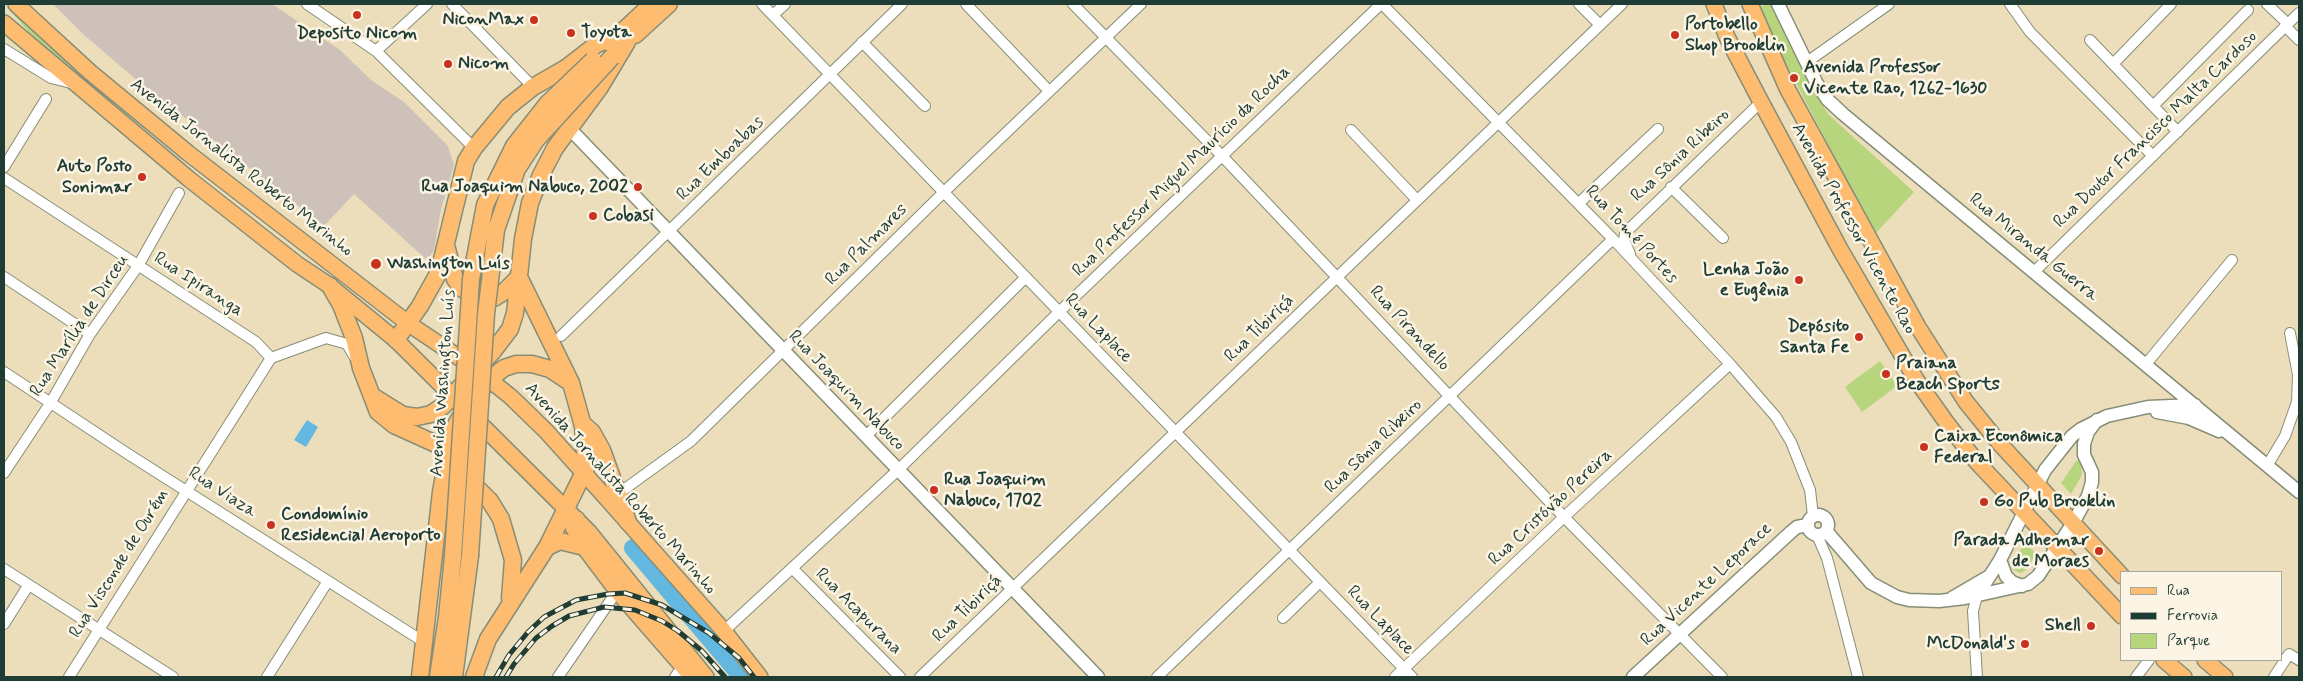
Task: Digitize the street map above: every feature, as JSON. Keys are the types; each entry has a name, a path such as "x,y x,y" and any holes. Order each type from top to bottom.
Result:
{"highway":[{"name":"Avenida Washington Luís","path":"454,677 470,556 487,305 496,230 517,169 536,140 612,57 623,39 652,4"},
{"name":"Avenida Washington Luís","path":"438,677 447,617 453,556 471,279 485,204 514,146 548,103 593,60 668,4"},
{"path":"396,340 409,324 436,280 447,247 466,161 474,148 508,107 533,87 566,68 598,44 623,39"},
{"path":"374,397 403,415 417,417 431,414 453,396 510,329 515,313 523,239 530,203 541,175 569,128 600,87 623,39"},
{"path":"447,247 455,279 461,288 477,298 494,298 505,291 519,277"},
{"path":"474,677 488,639 509,604 547,547 572,514 585,474 586,460 583,424 571,383 519,277"},
{"path":"330,286 341,304 354,338 361,368 374,397 378,412 394,425 447,449"},
{"path":"420,677 441,492 447,449 452,432 466,407 490,379 504,368 516,364 532,364 550,369 571,383"},
{"path":"583,424 592,432 602,450 614,497 628,522"},
{"path":"441,492 446,485 452,483 466,484 479,490 490,501 501,519 513,560 509,604"},
{"path":"547,547 560,541 584,547"}],"main road":[{"name":"Avenida Jornalista Roberto Marinho","path":"16,4 90,72 181,146 409,324 490,379 546,431 585,474 614,497"},
{"name":"Avenida Professor Vicente Rao","path":"1714,4 1727,37 1840,249 1917,380 1976,461 2120,614"},
{"name":"Avenida Professor Vicente Rao","path":"1750,4 1788,90 1918,327 1966,402 2037,486 2120,574"},
{"path":"4,23 75,84 282,252 330,286 396,340 466,407 572,514 706,677"},
{"path":"572,514 573,527 584,547 683,674"},
{"name":"Avenida Jornalista Roberto Marinho","path":"628,522 724,632 760,677"},
{"path":"2165,661 2184,677"},
{"path":"2206,661 2225,677"}],"street":[{"path":"307,4 376,51 474,148"},
{"path":"376,51 427,4"},
{"path":"452,4 533,87"},
{"name":"Rua Laplace","path":"762,4 1412,677"},
{"path":"773,15 785,4"},
{"name":"Rua Emboabas","path":"561,336 669,233 902,4"},
{"path":"966,4 1049,92"},
{"name":"Rua Pirandello","path":"1073,4 1223,156 1338,276 1449,397 1722,677"},
{"name":"Rua Palmares","path":"614,497 691,441 784,352 944,192 1141,4"},
{"name":"Rua Tomé Portes","path":"1381,4 1578,203 1730,364 1776,417 1791,442 1810,490 1810,521"},
{"name":"Rua Professor Miguel Maurício da Rocha","path":"724,632 898,470 1059,312 1381,4"},
{"path":"1578,4 1600,25"},
{"name":"Rua Tibiriçá","path":"920,677 1622,4"},
{"name":"Rua Miranda Guerra","path":"1778,4 1816,82 1827,99 1843,114 2035,271 2299,492"},
{"path":"1807,62 1890,4"},
{"path":"2010,4 2030,32 2153,156"},
{"path":"2112,64 2171,4"},
{"path":"2267,4 2299,40"},
{"path":"2153,106 2248,10"},
{"name":"Rua Doutor Francisco Malta Cardoso","path":"2035,271 2299,13"},
{"path":"2090,40 2178,132"},
{"path":"862,42 925,106"},
{"path":"4,49 51,78 75,84"},
{"path":"4,167 46,99"},
{"name":"Rua Sônia Ribeiro","path":"1633,261 1624,240 1624,232 1761,102"},
{"name":"Rua Joaquim Nabuco","path":"569,128 1098,677"},
{"path":"1578,203 1658,129"},
{"path":"1351,130 1417,200"},
{"name":"Rua Ipiranga","path":"4,178 256,342 271,358"},
{"path":"1670,187 1722,238"},
{"name":"Rua Marília de Dirceu","path":"4,472 51,402 90,334 138,266 179,193"},
{"name":"Rua Sônia Ribeiro","path":"1157,677 1613,240"},
{"path":"2146,364 2232,260"},
{"path":"4,277 90,334"},
{"path":"866,436 1026,277"},
{"path":"2268,466 2285,436 2297,402 2298,375 2290,333"},
{"path":"271,358 326,338 347,344 361,368"},
{"name":"Rua Visconde de Ourém","path":"69,677 186,489 271,358"},
{"name":"Rua Cristóvão Pereira","path":"1395,677 1564,516 1730,364"},
{"name":"Rua Viaza","path":"4,372 128,454 186,489 424,642"},
{"path":"2171,410 2173,386"},
{"path":"1977,677 1973,611 1977,596 2000,560 2037,486 2062,448 2081,429 2097,420 2135,410 2171,410 2195,405"},
{"path":"2189,418 2195,405"},
{"path":"2171,410 2230,436"},
{"path":"1858,677 1822,534 1829,525 1826,518 1820,515 1810,521 1811,532 1822,534 1843,549 1871,583 1897,597 1923,602 1950,600 2022,586 2038,576 2073,523 2088,496 2092,482 2092,472 2084,455 2086,437 2097,420"},
{"path":"2062,448 2073,448 2084,455"},
{"name":"Rua Vicente Leporace","path":"1633,677 1791,532 1810,521"},
{"path":"1827,558 1831,549 1835,547 1843,549"},
{"path":"2000,560 2006,576 2012,582 2022,586"},
{"path":"4,569 173,677"},
{"name":"Rua Acapurana","path":"793,569 900,677"},
{"path":"1950,600 1988,577"},
{"path":"267,677 328,581"},
{"path":"1283,618 1320,582"},
{"path":"4,624 28,586"},
{"path":"558,677 617,591"},
{"path":"2274,677 2289,654 2299,660"},
{"path":"2136,677 2148,661"}],"shaded area":[{"path":"53,4 272,4 340,50 371,80 404,102 448,146 454,165 441,209 434,250 427,260 354,194 324,226 140,83 83,34"}],"green space":[{"path":"4,4 88,81 390,316 389,318 91,87 29,32"},
{"path":"1766,4 1773,4 1812,88 1829,115 1914,192 1875,234 1785,62 1760,7"},
{"path":"1880,361 1897,386 1862,412 1845,387"},
{"path":"2076,461 2081,461 2082,475 2071,494 2061,483"},
{"path":"2025,542 2036,554 2025,571 2020,573 2014,570 2013,564"}],"water":[{"path":"307,420 318,427 306,447 294,440"}],"waterway":[{"path":"633,548 742,677"}],"railway":[{"path":"496,677 509,655 528,632 544,617 576,600 625,593 662,605 709,633 739,658 754,677"},
{"path":"506,677 514,664 536,638 552,626 569,616 604,607 635,610 662,621 678,631 702,651 725,677"}],"place":[{"name":"Deposito Nicom","path":"357,15"},
{"name":"NiconMax","path":"534,20"},
{"name":"Toyota","path":"571,33"},
{"name":"Portobello Shop Brooklin","path":"1675,35"},
{"name":"Nicom","path":"448,64"},
{"name":"Avenida Professor Vicente Rao, 1262-1630","path":"1794,78"},
{"name":"Auto Posto Sonimar","path":"142,177"},
{"name":"Rua Joaquim Nabuco, 2002","path":"638,187"},
{"name":"Cobasi","path":"593,216"},
{"name":"Washington Luís","path":"376,264"},
{"name":"Lenha João e Eugênia","path":"1799,280"},
{"name":"Depósito Santa Fe","path":"1859,337"},
{"name":"Praiana Beach Sports","path":"1886,374"},
{"name":"Caixa Econômica Federal","path":"1924,447"},
{"name":"Rua Joaquim Nabuco, 1702","path":"934,490"},
{"name":"Go Pub Brooklin","path":"1984,502"},
{"name":"Condomínio Residencial Aeroporto","path":"271,525"},
{"name":"Parada Adhemar de Moraes","path":"2099,551"},
{"name":"Shell","path":"2091,626"},
{"name":"McDonald's","path":"2025,644"}]}
